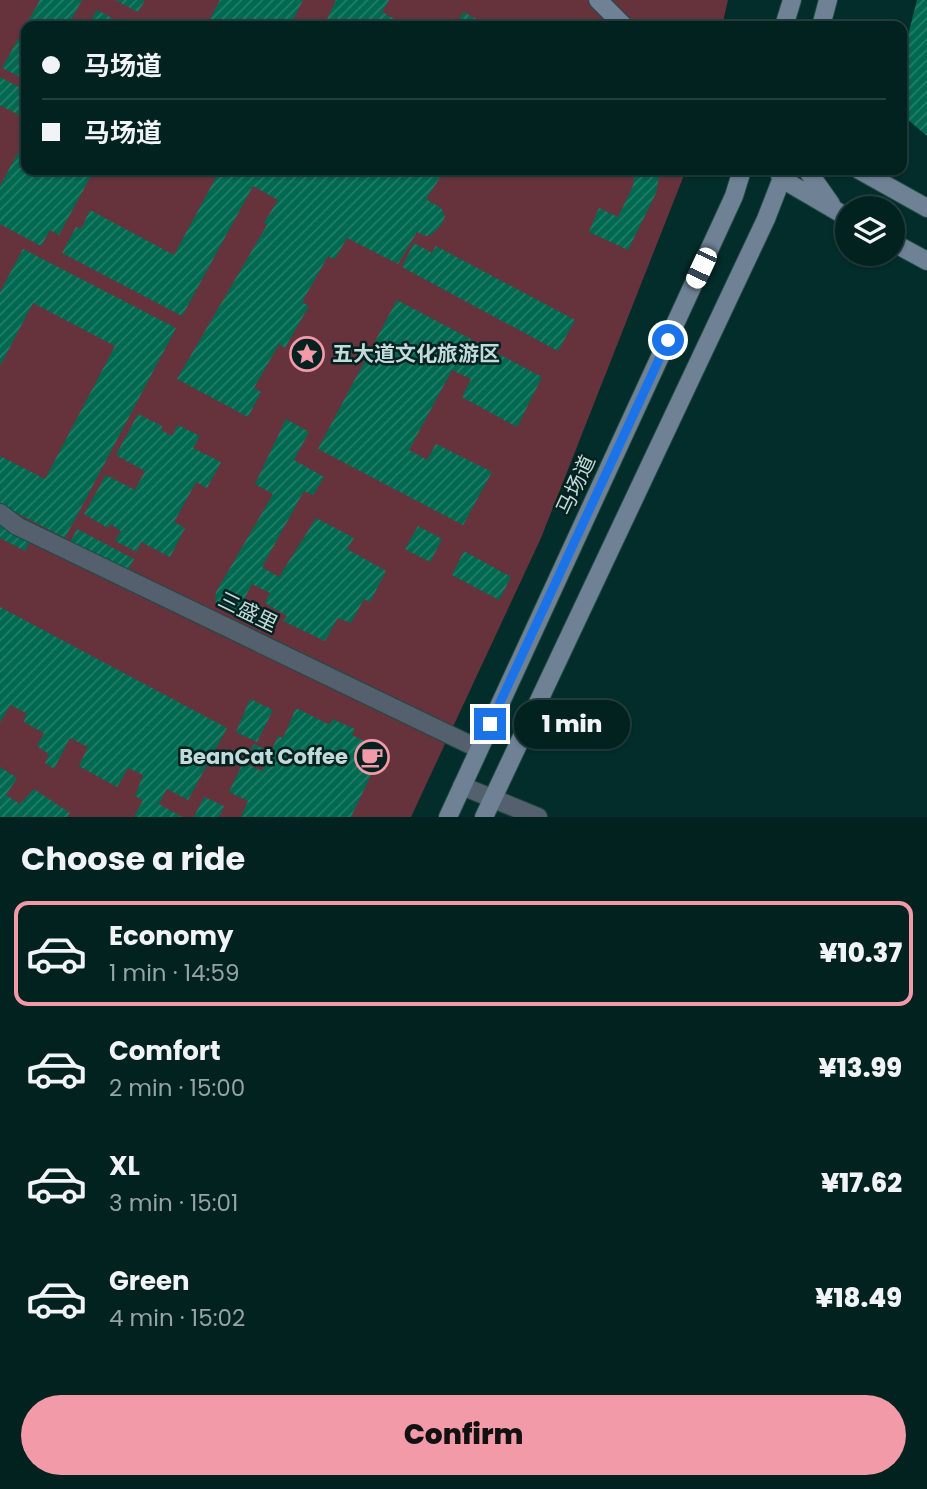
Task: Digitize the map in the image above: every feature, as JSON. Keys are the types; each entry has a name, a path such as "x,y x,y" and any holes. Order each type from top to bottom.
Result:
{"main road":[{"path":"598,0 619,21"},
{"path":"786,21 792,0"},
{"path":"822,21 828,0"},
{"name":"马场道","path":"448,817 723,220 740,175"},
{"path":"484,817 780,175"},
{"path":"784,175 835,209"},
{"path":"811,175 835,205"},
{"path":"869,175 927,208"},
{"path":"905,249 927,261"}],"street":[{"name":"三盛里","path":"0,513 17,526 479,749"},
{"path":"462,786 538,817"}],"shaded area":[{"name":"五大道文化旅游区","path":"0,0 728,0 723,21 21,21 21,175 684,175 541,538 411,817 0,817"}],"building":[{"path":"40,0 82,0 71,21 28,21"},
{"path":"115,0 145,0 138,12"},
{"path":"220,0 303,0 292,21 209,21"},
{"path":"336,0 389,0 382,12 398,21 326,21"},
{"path":"917,0 927,0 927,136 907,119 907,39"},
{"path":"97,10 118,21 91,21"},
{"path":"463,12 480,21 458,21"},
{"path":"21,34 21,78 2,68"},
{"path":"0,77 21,88 21,116 0,105"},
{"path":"21,147 21,175 91,175 59,235 50,230 41,246 0,224 0,186"},
{"path":"217,175 442,175 426,199 441,208 445,216 442,224 431,235 417,232 398,264 347,238 335,259 328,256 302,302 309,306 285,348 279,344 254,388 261,392 248,417 177,379 267,225 264,223 278,200 253,186 182,316 62,253 76,227 81,229 90,210 174,255"},
{"path":"634,175 659,175 656,193 628,250 589,232 599,208 618,217 633,186"},
{"path":"414,243 432,253 436,246 575,320 558,351 402,267"},
{"path":"23,249 176,328 65,538 0,504 0,456 45,479 115,346 33,303 0,366 0,292"},
{"path":"397,300 542,377 517,427 462,397 471,379 452,370 409,450 427,460 436,444 492,472 463,525 318,449"},
{"path":"138,414 162,426 161,430 172,436 178,425 200,436 193,448 221,462 207,488 196,482 174,522 185,528 170,557 141,542 137,552 115,541 121,531 110,524 108,528 84,514 106,475 135,490 145,471 116,455"},
{"path":"286,419 309,432 294,460 324,477 313,495 304,491 262,567 279,577 316,518 354,538 347,549 386,571 370,602 364,599 351,623 338,618 325,641 283,621 287,616 265,603 270,593 252,584 236,615 215,602 216,592 273,494 255,484"},
{"path":"0,512 36,531 25,551 0,538"},
{"path":"418,526 442,539 430,562 405,549"},
{"path":"77,529 134,559 125,576 68,547"},
{"path":"464,551 511,577 499,600 452,575"},
{"path":"0,607 227,728 188,800 167,789 159,804 182,817 134,817 143,800 135,796 143,775 128,768 117,787 79,766 88,747 70,738 54,769 45,763 49,754 37,746 44,733 24,722 26,713 10,705 0,723"},
{"path":"250,699 273,710 257,742 236,732"},
{"path":"296,708 330,725 332,719 355,729 352,735 383,750 351,817 241,817 248,801 229,792 243,762 262,771 267,762 249,753 254,744 271,752 278,736 283,738"},
{"path":"0,767 17,778 6,795 20,804 34,789 70,813 67,817 0,817"},
{"path":"204,797 224,806 219,817 194,817"}],"place":[{"name":"五大道文化旅游区","path":"307,354"},
{"name":"BeanCat Coffee","path":"372,757"}],"route":[{"path":"490,724 668,340"}]}
